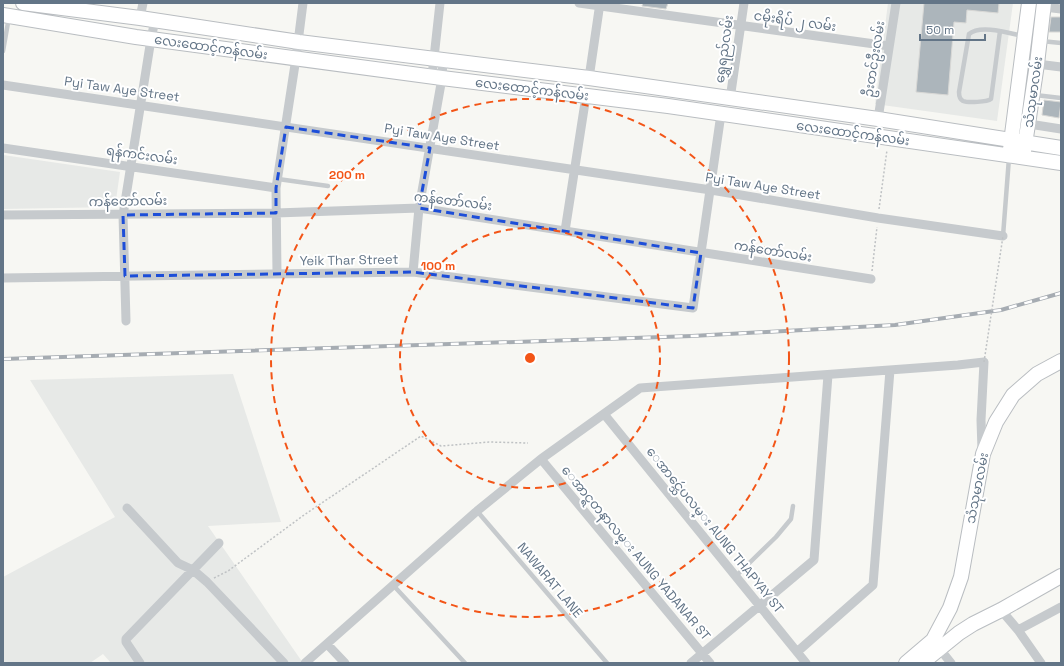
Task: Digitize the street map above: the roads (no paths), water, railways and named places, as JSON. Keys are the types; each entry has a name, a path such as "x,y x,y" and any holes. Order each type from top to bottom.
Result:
{"main road":[{"name":"လေးထောင့်ကန်လမ်း","path":"23,3 82,7 140,18 298,42 438,58 588,78 878,119 1061,148"},
{"name":"သံသုမာလမ်း","path":"1009,156 1029,3"},
{"name":"သံသုမာလမ်း","path":"1024,157 1044,5"},
{"name":"လေးထောင့်ကန်လမ်း","path":"6,16 80,28 296,58 668,106 1061,163"},
{"path":"586,96 588,78"},
{"path":"668,106 670,90"},
{"name":"သံသုမာလမ်း","path":"922,663 936,644 961,578 983,454 996,422 1013,395 1037,374 1061,361"},
{"name":"သံသုမာလမ်း","path":"906,663 936,644 959,633 1061,576"}],"street":[{"path":"140,18 143,3"},
{"path":"277,274 277,183 303,3"},
{"path":"413,272 419,208 430,148 437,77 440,3"},
{"name":"ငမိုးရိပ် ၂ လမ်း","path":"579,3 600,4 741,26 890,46"},
{"name":"ရွှေရည်လမ်း","path":"730,99 744,3"},
{"name":"ဦးတင်ဦးလမ်း","path":"878,119 896,3"},
{"path":"588,78 600,4"},
{"path":"1044,5 1061,9"},
{"path":"80,28 82,7"},
{"path":"126,320 123,215 155,20"},
{"path":"1037,64 1061,67"},
{"name":"Pyi Taw Aye Street","path":"3,85 711,190 878,218 1003,236"},
{"path":"565,231 586,96"},
{"path":"701,253 721,114"},
{"path":"1029,124 1061,129"},
{"name":"ရန်ကင်းလမ်း","path":"3,148 131,166 277,183"},
{"name":"ကန်တော်လမ်း","path":"3,215 276,213 419,208 871,279"},
{"name":"Yeik Thar Street","path":"3,278 413,272 693,308 701,253"},
{"path":"305,663 477,511 541,459 640,388 984,362 981,420 983,454"},
{"path":"797,652 873,585 890,370"},
{"path":"691,663 814,560 828,374"},
{"name":"ေအာင္သေဴပလမ္း AUNG THAPYAY ST","path":"604,414 806,663"},
{"name":"ေအာင္ရတနာလမ္း AUNG YADANAR ST","path":"541,459 710,663"},
{"path":"127,508 178,563 193,570 207,582 284,663"},
{"path":"140,663 126,642 126,639 219,543"},
{"path":"1018,630 1061,606"},
{"path":"1001,610 1018,630 1041,663"},
{"path":"327,644 345,663"},
{"path":"936,644 951,663"}],"lane":[{"path":"3,50 6,16"},
{"path":"1000,31 991,99 986,102 963,101 959,98 959,92 969,34 976,29 1000,31 1025,36"},
{"path":"1040,41 1061,43"},
{"path":"1033,95 1061,98"},
{"path":"1003,236 1009,156"},
{"path":"277,183 328,186"},
{"path":"736,576 776,537 791,519 793,506"},
{"name":"NAWARAT LANE","path":"477,511 607,663"},
{"path":"393,585 465,663"}],"railway":[{"path":"3,359 692,336 895,325 1001,310 1061,293"}]}
